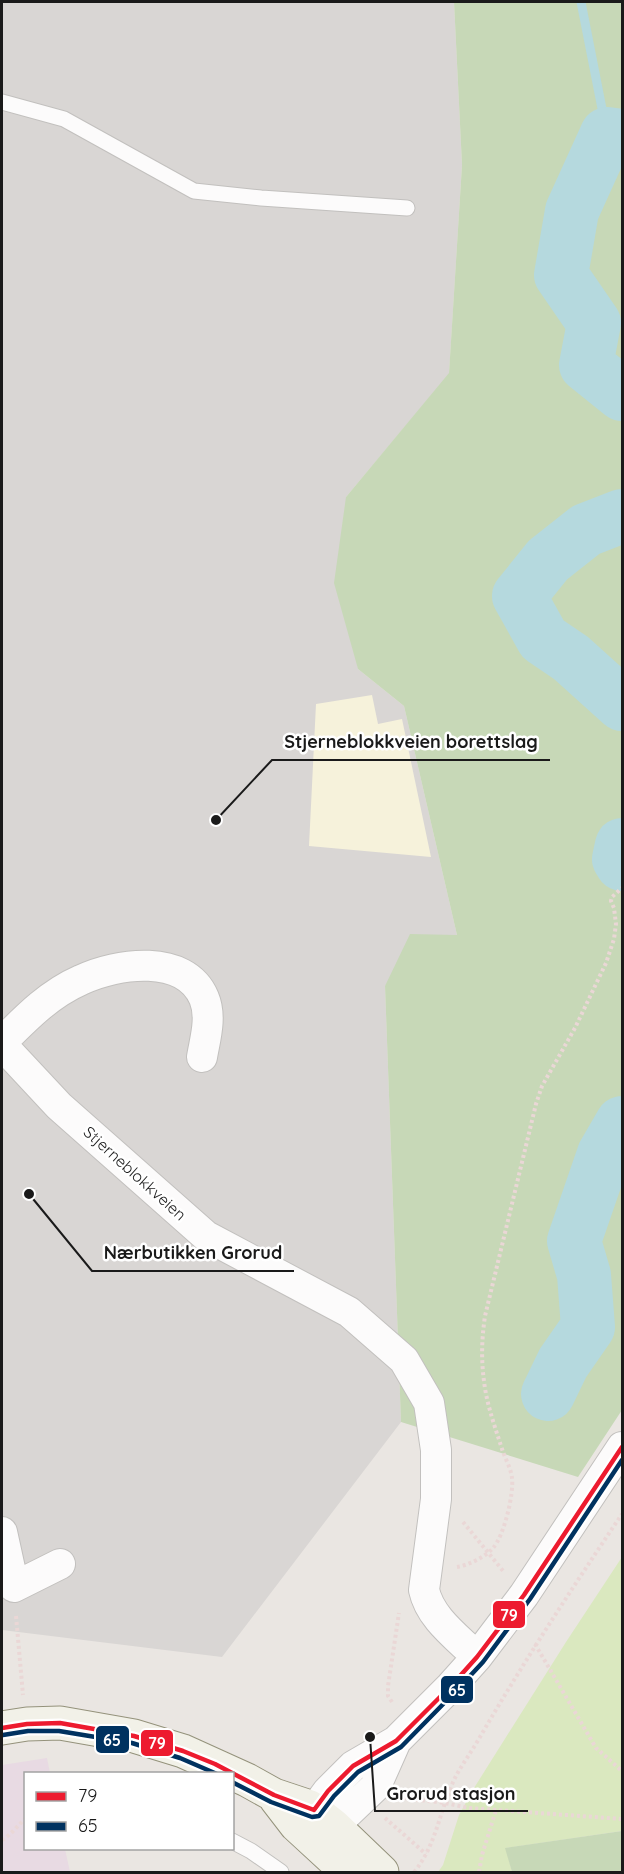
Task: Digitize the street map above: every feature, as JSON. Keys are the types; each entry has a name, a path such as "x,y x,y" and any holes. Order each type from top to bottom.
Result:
{"main road":[{"path":"2,1728 27,1724 60,1723 134,1736 183,1751 229,1772"},
{"path":"234,1774 274,1795 319,1824 382,1872"},
{"path":"319,1824 346,1872"}],"street":[{"path":"2,1044 42,1002 81,980 124,966 164,967 188,976 204,998 208,1018 202,1057"},
{"name":"Stjerneblokkveien","path":"2,1044 59,1106 206,1236 349,1312 404,1360 429,1403 436,1450 436,1499 424,1590 427,1601 445,1626 477,1657"},
{"path":"319,1824 328,1791 353,1766 396,1741 477,1657 524,1595 622,1447"},
{"path":"2,1532 14,1587 60,1564"}],"lane":[{"path":"2,102 64,119 194,191 407,208"},
{"path":"234,1842 281,1872"}],"path":[{"path":"488,1553 495,1546 513,1495 512,1476 486,1395 482,1343 485,1316 536,1104 542,1086 594,992 606,963 616,924 611,901 612,897 622,888"},
{"path":"436,1499 458,1516 524,1595"},
{"path":"413,1872 433,1839 456,1777 536,1644 622,1514"},
{"path":"14,1587 23,1702"},
{"path":"393,1704 388,1696 388,1686 400,1610"},
{"path":"536,1644 596,1748 622,1772"},
{"path":"399,1797 469,1808 622,1819"},
{"path":"479,1872 496,1810"},
{"path":"380,1815 426,1854"},
{"path":"2,1840 24,1820"}],"shaded area":[{"path":"2,2 454,2 462,165 449,374 346,497 358,669 404,706 457,935 385,986 401,1422 222,1657 2,1630"},
{"path":"372,695 378,724 402,719 431,857 309,846 316,704"},
{"path":"47,1758 50,1772 24,1772 24,1850 65,1850 70,1872 2,1872 2,1765"}],"green space":[{"path":"454,2 622,2 622,1410 578,1477 401,1422 385,986 410,934 457,935 404,706 358,669 334,583 346,497 449,373 462,165"},
{"path":"622,1557 622,1831 506,1848 512,1872 438,1872 443,1865 459,1815 474,1788"},
{"path":"622,1831 622,1872 512,1872 505,1848"}],"waterway":[{"path":"581,2 607,134"},
{"path":"622,136 607,134 572,211 561,275 594,323 586,365 622,394"},
{"path":"622,516 586,530 548,560 519,596 543,639 571,658 622,704"},
{"path":"622,845 619,859 622,864"},
{"path":"548,1394 563,1363 588,1327 584,1275 574,1241 604,1154 622,1123"}],"transit line":[{"name":"79","path":"234,1774 274,1795 314,1810 328,1791 353,1766 396,1741 477,1657 524,1595 622,1447"},
{"name":"65","path":"234,1783 271,1802 312,1817 319,1816 334,1796 358,1772 401,1747 483,1662 530,1599 622,1460"},
{"name":"79","path":"2,1728 27,1724 60,1723 134,1736 183,1751 230,1772"},
{"name":"65","path":"3,1735 28,1731 59,1731 132,1743 180,1758 212,1772"}],"place":[{"name":"Stjerneblokkveien borettslag","path":"216,820"},
{"name":"Nærbutikken Grorud","path":"29,1194"},
{"name":"Grorud stasjon","path":"370,1737"}]}
